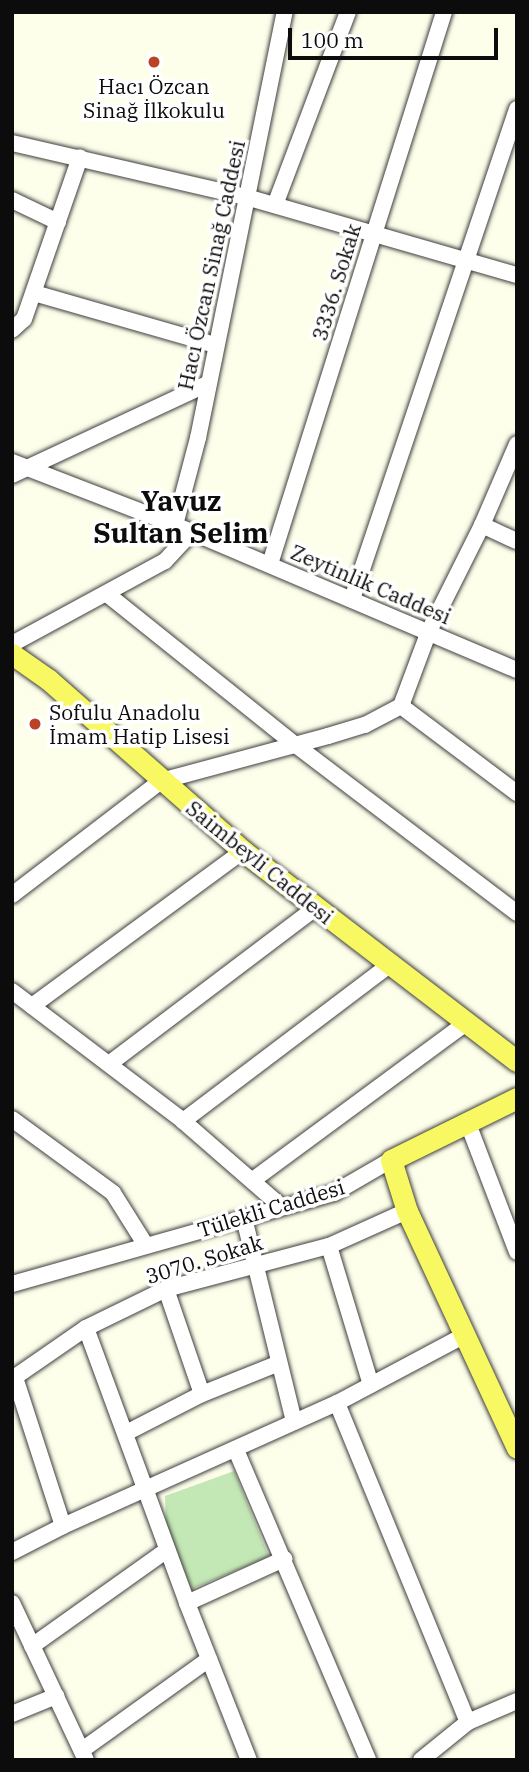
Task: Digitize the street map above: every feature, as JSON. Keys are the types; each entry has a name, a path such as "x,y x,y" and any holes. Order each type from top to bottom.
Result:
{"main road":[{"name":"Saimbeyli Caddesi","path":"12,654 49,680 243,851 517,1061"},
{"name":"Tülekli Caddesi","path":"391,1160 517,1098"},
{"path":"391,1160 407,1211 517,1448"}],"street":[{"name":"Hacı Özcan Sinağ Caddesi","path":"175,525 209,383 285,12"},
{"path":"275,205 348,12"},
{"name":"3336. Sokak","path":"270,565 444,12"},
{"path":"352,599 517,109"},
{"path":"12,143 246,197 517,275"},
{"path":"12,330 24,319 80,157"},
{"path":"12,200 58,222"},
{"path":"34,293 215,345"},
{"path":"17,468 209,383"},
{"path":"12,895 161,781 297,746 365,725 401,706 429,631 515,453"},
{"name":"Zeytinlik Caddesi","path":"17,468 175,525 517,670"},
{"path":"481,525 517,541"},
{"path":"12,644 165,561 192,532"},
{"path":"107,594 297,746 517,913"},
{"path":"401,706 517,793"},
{"path":"32,1006 243,851"},
{"path":"109,1064 315,908"},
{"path":"183,1121 389,965"},
{"path":"12,991 183,1121 282,1208"},
{"path":"253,1180 466,1023"},
{"path":"12,1119 113,1193 145,1244"},
{"path":"467,1121 512,1223 517,1252"},
{"name":"Tülekli Caddesi","path":"14,1282 345,1189 391,1160"},
{"name":"3070. Sokak","path":"62,1526 15,1377 86,1328 166,1289 329,1246 407,1211"},
{"path":"244,1218 294,1422"},
{"path":"329,1246 371,1385"},
{"path":"166,1289 202,1394"},
{"path":"86,1328 187,1604 249,1760"},
{"path":"12,1552 62,1526 146,1491 337,1403 463,1336"},
{"path":"126,1433 202,1394 279,1363"},
{"path":"337,1403 468,1722"},
{"path":"236,1450 368,1760"},
{"path":"32,1646 167,1550"},
{"path":"187,1604 284,1559"},
{"path":"12,1603 84,1755 209,1659"},
{"path":"12,1714 56,1696"},
{"path":"421,1760 468,1722 517,1701"}],"green space":[{"path":"234,1471 269,1557 191,1589 166,1524 165,1496"}],"place":[{"name":"Hacı Özcan Sinağ İlkokulu","path":"154,62"},
{"name":"Sofulu Anadolu İmam Hatip Lisesi","path":"35,724"}],"district":[{"name":"Yavuz Sultan Selim","path":"181,517"}]}
